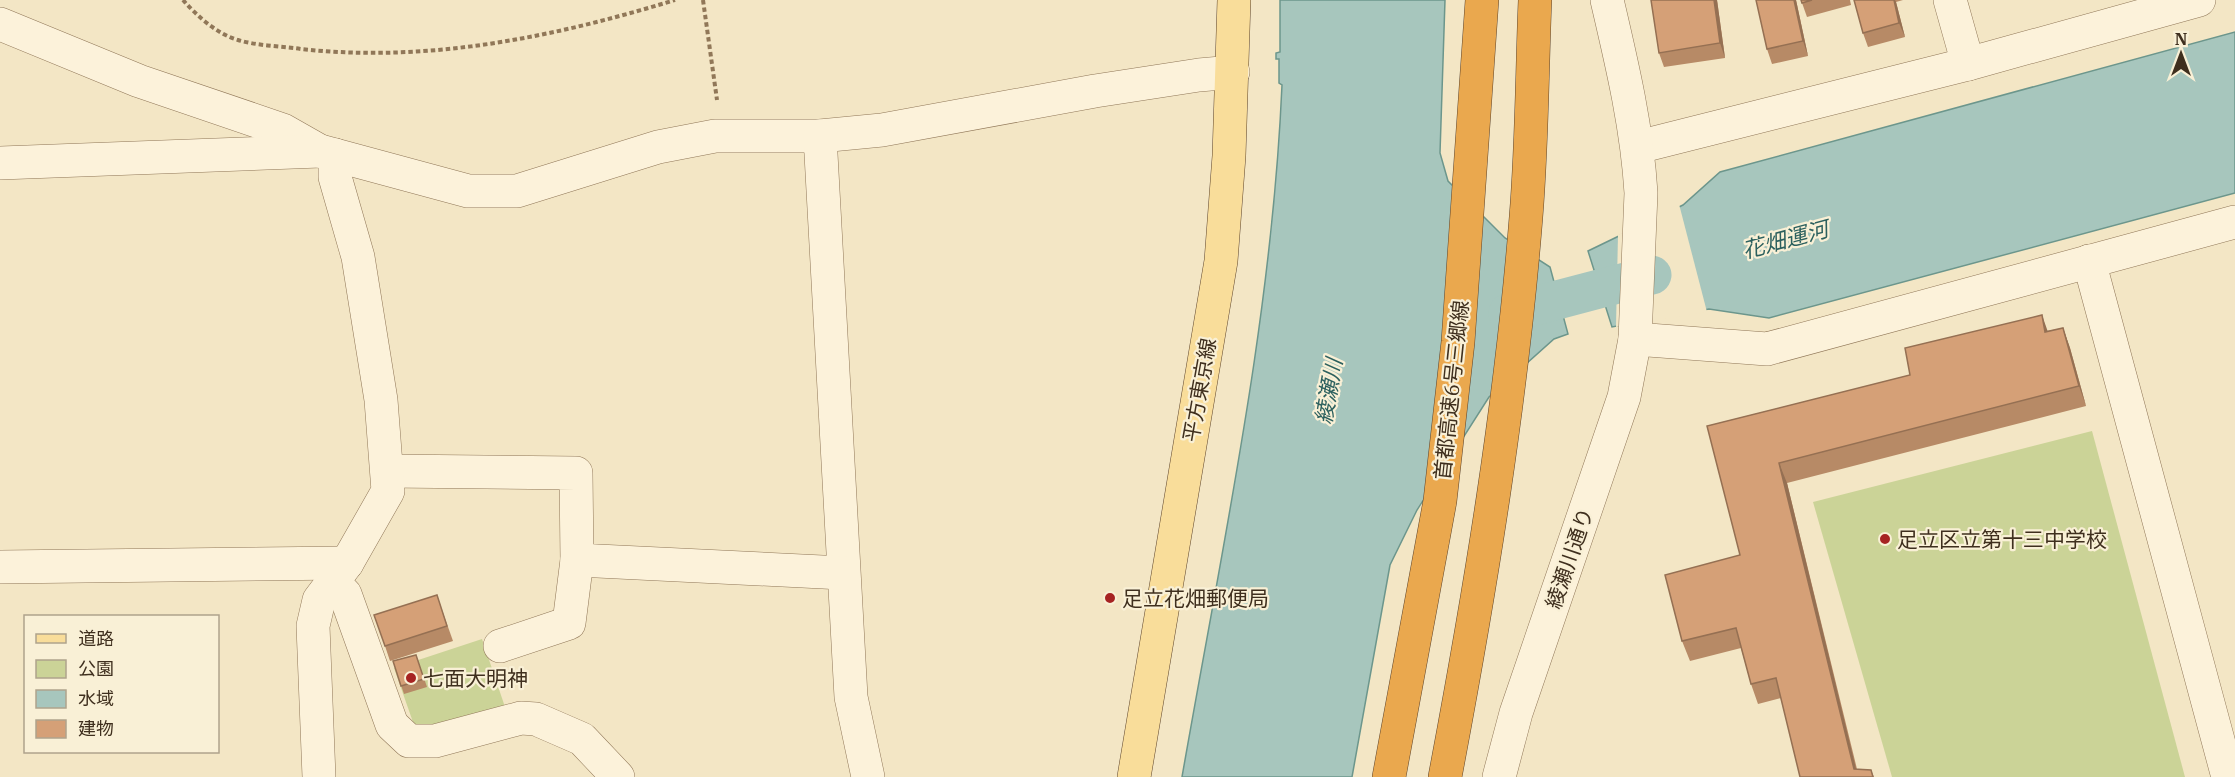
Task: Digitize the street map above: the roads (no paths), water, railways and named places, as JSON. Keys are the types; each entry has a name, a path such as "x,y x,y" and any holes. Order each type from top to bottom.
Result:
{"highway":[{"name":"首都高速6号三郷線","path":"1389,777 1440,501 1458,342 1482,0"},
{"path":"1445,777 1492,509 1513,342 1526,216 1535,0"}],"main road":[{"name":"平方東京線","path":"1134,777 1221,261 1233,72 1234,0"}],"street":[{"name":"綾瀬川通り","path":"1499,777 1516,713 1624,397 1636,331 1641,193 1638,147 1607,0"},
{"path":"1950,0 1968,64"},
{"path":"1638,147 1968,64 2199,0"},
{"path":"0,24 139,81 284,130 328,153 468,191 517,191 658,147 715,136 820,136 882,130 1095,91 1233,72"},
{"path":"820,136 851,697 868,777"},
{"path":"0,163 328,153"},
{"path":"319,777 312,626 319,600 340,573 388,491 381,400 358,257 328,153"},
{"path":"1636,331 1767,349 2235,222"},
{"path":"2089,261 2229,777"},
{"path":"388,471 576,473 577,560 569,623 500,646"},
{"path":"577,560 843,573"},
{"path":"0,567 340,573"},
{"path":"340,573 345,594 392,725 409,741 435,741 521,718 536,719 582,739 618,777"}],"water":[{"name":"綾瀬川","path":"1280,0 1445,0 1440,153 1448,181 1505,238 1550,267 1568,334 1554,339 1489,397 1417,510 1390,565 1352,777 1182,777 1229,518 1257,346 1268,259 1282,85 1279,83 1279,59 1276,59 1276,53 1280,52"},
{"path":"2235,32 2235,193 1769,318 1709,309 1612,327 1588,251 1683,205 1720,172"}],"waterway":[{"name":"花畑運河","path":"1508,313 1652,275"}],"place":[{"name":"足立区立第十三中学校","path":"1885,539"},
{"name":"足立花畑郵便局","path":"1110,598"},
{"name":"七面大明神","path":"411,678"}]}
